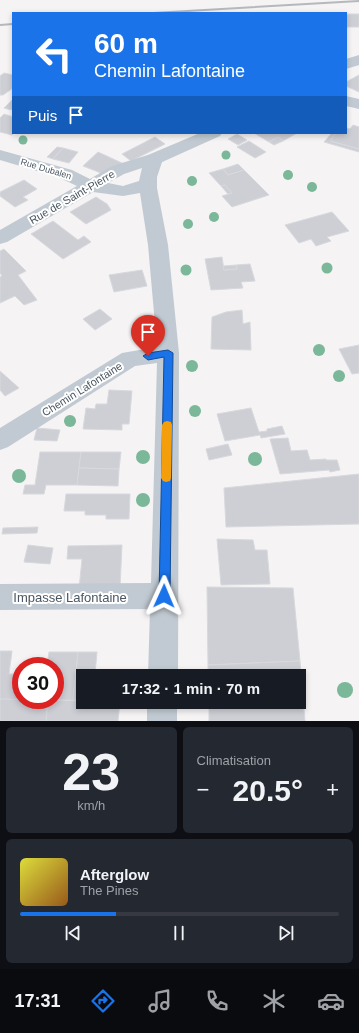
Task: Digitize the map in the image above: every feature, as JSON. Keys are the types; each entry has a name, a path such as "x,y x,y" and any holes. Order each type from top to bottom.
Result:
{"street":[{"path":"347,65 359,59"},
{"path":"347,101 359,104"},
{"name":"Rue de Saint-Pierre","path":"0,238 118,170 154,158 212,134"},
{"name":"Rue Dubalen","path":"0,156 66,174 92,186 123,191 148,184"},
{"path":"154,158 148,177 148,184 158,245 168,353 163,669"},
{"name":"Chemin Lafontaine","path":"0,440 130,359 168,353"},
{"name":"Impasse Lafontaine","path":"0,597 164,596"},
{"path":"162,709 162,721"}],"building":[{"path":"347,14 359,14 359,27 347,27"},
{"path":"4,73 12,75 12,89 3,95 0,95 0,76"},
{"path":"359,75 359,92 347,86 347,81"},
{"path":"12,100 11,110 4,108"},
{"path":"4,114 12,117 12,135 0,132 0,118"},
{"path":"353,125 359,127 359,149 330,141 335,134 347,134 347,128 350,129"},
{"path":"237,134 247,140 238,145 228,139"},
{"path":"256,134 295,134 283,141 278,137 269,142"},
{"path":"331,134 335,134 330,141 359,149 359,152 324,142"},
{"path":"155,137 165,144 131,161 122,154"},
{"path":"278,137 283,141 274,145 269,142"},
{"path":"249,141 266,152 255,158 237,147"},
{"path":"57,147 63,148 53,159 47,157"},
{"path":"63,148 78,152 69,163 53,159"},
{"path":"98,152 124,164 101,173 83,166"},
{"path":"238,164 244,170 228,175 223,169"},
{"path":"223,169 228,175 244,170 269,195 232,207 222,196 232,193 225,185 221,186 209,173"},
{"path":"24,180 37,189 23,197 28,200 15,207 0,196 0,192"},
{"path":"225,185 232,193 228,194 221,186"},
{"path":"96,197 107,204 111,210 86,224 70,212"},
{"path":"332,212 349,231 327,237 331,241 316,246 311,239 299,243 285,225"},
{"path":"53,221 78,240 84,236 91,242 63,259 31,234"},
{"path":"4,249 26,271 18,275 37,300 24,305 15,296 0,303 0,277 2,276 0,273 0,251"},
{"path":"222,257 224,270 237,269 236,265 250,264 255,281 241,282 243,288 211,290 205,259"},
{"path":"236,265 237,269 224,270 223,266"},
{"path":"142,270 147,286 114,292 109,275"},
{"path":"100,309 112,319 95,330 83,319"},
{"path":"242,310 243,324 250,322 251,350 211,349 212,317 226,312"},
{"path":"359,345 359,373 352,374 339,349"},
{"path":"0,371 19,388 5,396 0,390"},
{"path":"109,390 132,391 129,424 122,424 122,430 83,429 86,408 95,409 96,404 107,404"},
{"path":"251,408 259,432 282,426 285,434 261,438 260,435 225,441 217,414"},
{"path":"37,428 60,430 57,441 34,440"},
{"path":"288,438 291,451 307,450 310,460 337,460 340,470 330,472 329,470 280,474 270,439"},
{"path":"228,444 232,455 209,460 206,449"},
{"path":"40,452 81,452 77,485 46,485 44,494 23,494 25,485 35,485"},
{"path":"81,452 121,452 119,469 79,468"},
{"path":"79,468 119,469 118,486 77,485"},
{"path":"359,474 359,524 226,527 224,488"},
{"path":"66,494 130,494 129,519 106,519 106,515 85,515 85,511 64,511"},
{"path":"38,527 37,533 2,534 3,528"},
{"path":"217,539 253,540 255,550 267,550 270,584 221,585"},
{"path":"28,545 53,548 50,564 24,562"},
{"path":"122,545 120,588 79,589 82,559 67,559 68,546"},
{"path":"207,587 293,588 300,661 208,665"},
{"path":"0,651 12,651 9,674 12,674 12,700 0,699"},
{"path":"49,652 78,652 73,700 64,700 64,657 48,657"},
{"path":"78,652 97,652 95,669 76,669"},
{"path":"300,661 301,669 208,669 208,665"},
{"path":"76,671 76,700 73,700"},
{"path":"0,699 12,699 12,709 47,709 46,721 0,721"},
{"path":"64,700 76,701 76,709 119,709 118,721 46,721 47,709 64,709"},
{"path":"209,709 304,709 305,721 209,721"}],"railway":[{"path":"170,12 359,1"},
{"path":"0,25 12,24"}],"slow traffic":[{"path":"166,478 167,425"}],"route":[{"path":"148,356 168,353 164,596"}]}
